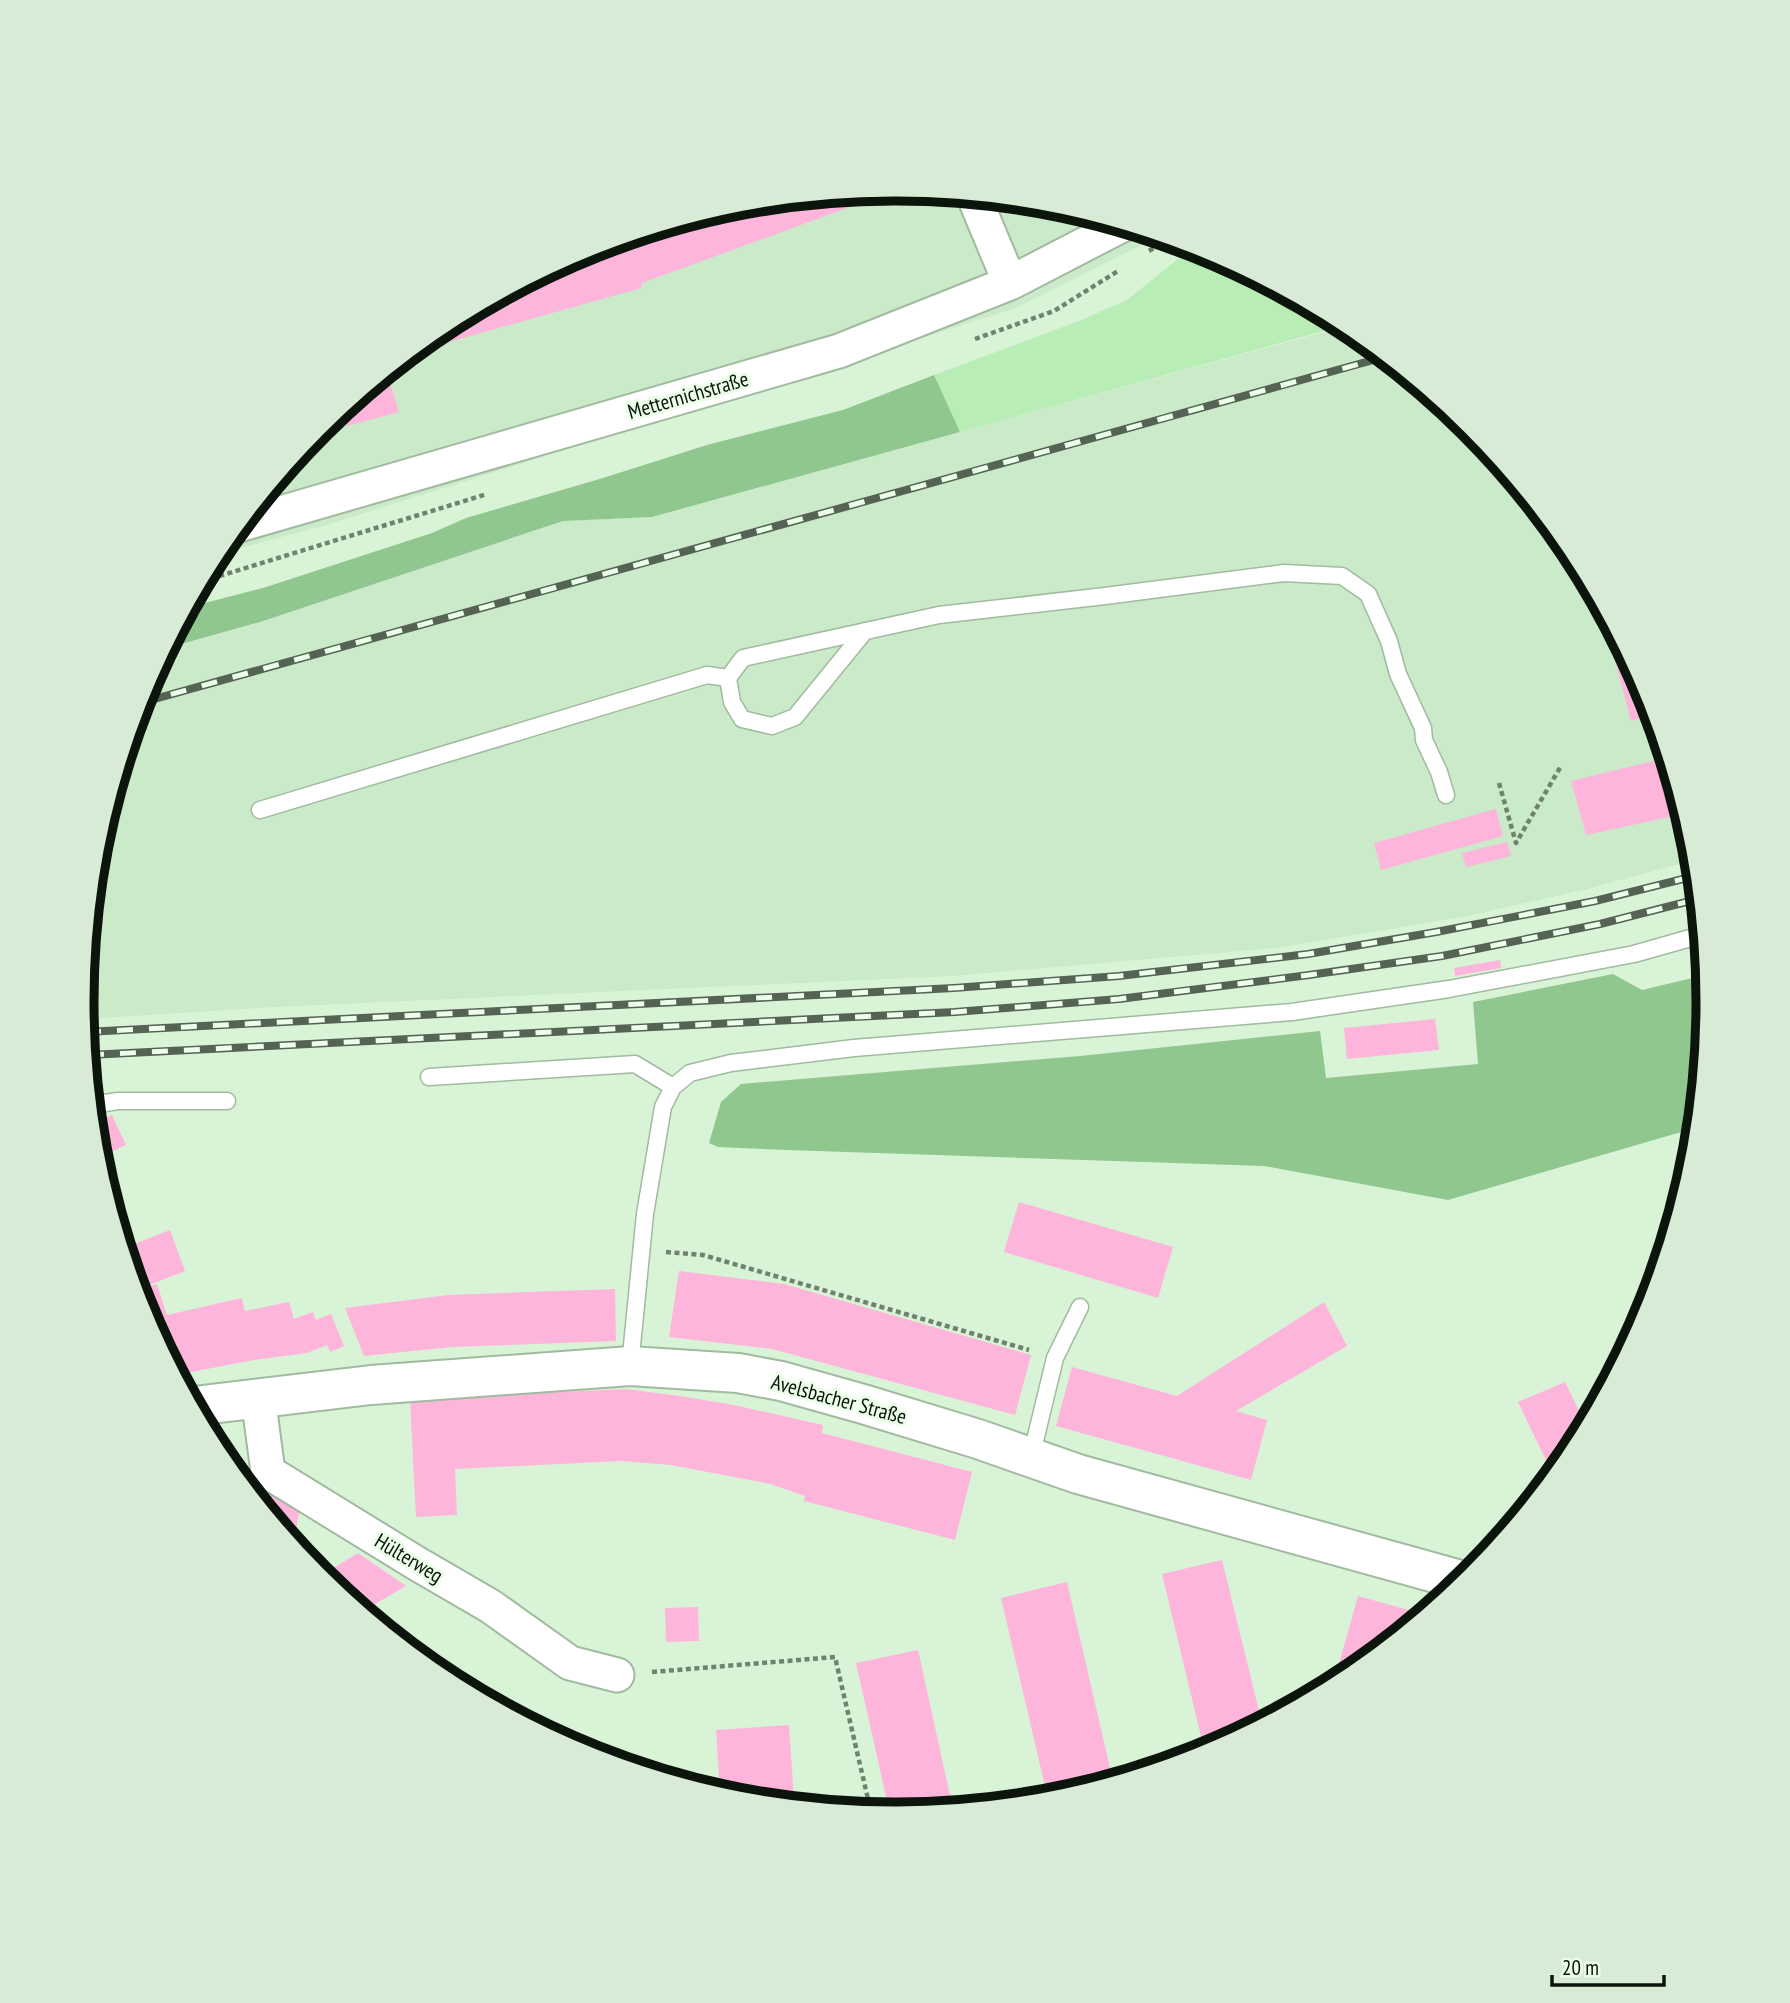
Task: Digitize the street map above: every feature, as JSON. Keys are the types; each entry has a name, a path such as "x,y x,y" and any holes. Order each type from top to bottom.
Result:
{"main road":[{"name":"Avelsbacher Straße","path":"204,1405 371,1385 630,1366 738,1373 780,1381 901,1415 1078,1475 1451,1577"}],"street":[{"path":"978,206 1010,283"},
{"name":"Metternichstraße","path":"272,503 839,351 1010,283 1111,231"},
{"name":"Hülterweg","path":"258,1398 268,1472 490,1606 570,1663 617,1675"}],"lane":[{"path":"865,631 794,718 772,726 742,719 732,702 728,678 743,658 865,631 939,615 1284,573 1342,576 1368,594 1389,641 1398,674 1423,728 1424,740 1446,794"},
{"path":"260,810 707,675 728,678"},
{"path":"630,1366 645,1214 663,1107 673,1087 690,1073 731,1063 854,1048 1292,1012 1449,989 1634,954 1693,938"},
{"path":"429,1077 635,1064 673,1087"},
{"path":"101,1104 118,1101 227,1101"},
{"path":"1031,1457 1055,1358 1080,1307"}],"path":[{"path":"1499,783 1516,843 1561,766"},
{"path":"641,1249 703,1255 1055,1358"},
{"path":"617,1675 835,1657 868,1801"}],"shaded area":[{"path":"895,201 999,208 1051,216 1148,242 1016,308 323,526 234,549 293,474 329,435 408,366 495,308 589,262 638,243 739,216 843,203"},
{"path":"1183,255 1249,284 1329,329 960,432 934,375 1084,319 1127,300"},
{"path":"1331,330 1382,366 1461,435 1530,514 1561,557 1613,647 1635,695 1668,794 1683,863 1587,889 1468,916 1276,948 952,976 275,1007 95,1018 96,949 110,845 137,744 155,695 178,645 260,622 563,521 652,517"}],"green space":[{"path":"934,375 960,432 652,517 563,521 260,622 178,645 200,604 263,588 432,533 466,518 707,445 843,410"},
{"path":"1613,974 1642,990 1695,977 1694,1054 1685,1131 1448,1200 1264,1166 787,1150 718,1147 709,1143 721,1102 741,1084 1080,1056 1320,1031 1326,1078 1478,1064 1473,1002"}],"building":[{"path":"863,202 642,283 641,288 437,345 495,308 541,284 638,243 739,216 791,208"},
{"path":"390,381 399,412 347,426 345,420"},
{"path":"1610,641 1643,718 1631,721"},
{"path":"1658,760 1673,816 1586,835 1571,781"},
{"path":"1496,809 1503,836 1381,870 1374,843"},
{"path":"1507,842 1511,856 1466,867 1462,853"},
{"path":"1500,960 1501,968 1455,976 1454,968"},
{"path":"1435,1019 1439,1050 1347,1059 1344,1028"},
{"path":"112,1115 126,1145 109,1153 103,1119"},
{"path":"1019,1202 1173,1247 1158,1298 1004,1252"},
{"path":"170,1230 185,1271 147,1286 133,1244"},
{"path":"679,1271 784,1284 1031,1355 1015,1415 772,1349 669,1337"},
{"path":"157,1284 167,1315 242,1298 245,1311 289,1302 294,1319 313,1312 316,1320 331,1314 344,1346 330,1352 327,1345 307,1353 186,1373 176,1343 172,1345 147,1287"},
{"path":"615,1289 616,1341 452,1347 364,1356 345,1308 449,1295"},
{"path":"1324,1302 1347,1346 1236,1411 1267,1420 1251,1480 1056,1426 1072,1367 1177,1396"},
{"path":"1565,1382 1581,1414 1548,1464 1518,1402"},
{"path":"626,1389 734,1405 823,1425 822,1433 972,1472 955,1540 804,1501 805,1496 770,1484 671,1465 622,1461 455,1469 457,1515 416,1517 410,1399"},
{"path":"256,1483 299,1512 296,1531 293,1529"},
{"path":"358,1553 406,1586 371,1606 331,1570"},
{"path":"1222,1560 1260,1713 1202,1741 1162,1574"},
{"path":"1067,1582 1111,1772 1045,1788 1001,1598"},
{"path":"1358,1596 1413,1611 1382,1637 1338,1668"},
{"path":"698,1607 699,1641 666,1642 665,1608"},
{"path":"918,1650 951,1800 887,1802 856,1663"},
{"path":"789,1725 794,1795 719,1782 716,1730"}],"railway":[{"path":"153,699 1373,360"},
{"path":"95,1031 954,988 1119,976 1308,954 1436,932 1595,901 1686,878"},
{"path":"96,1055 955,1012 1119,999 1442,956 1600,924 1689,901"}]}
